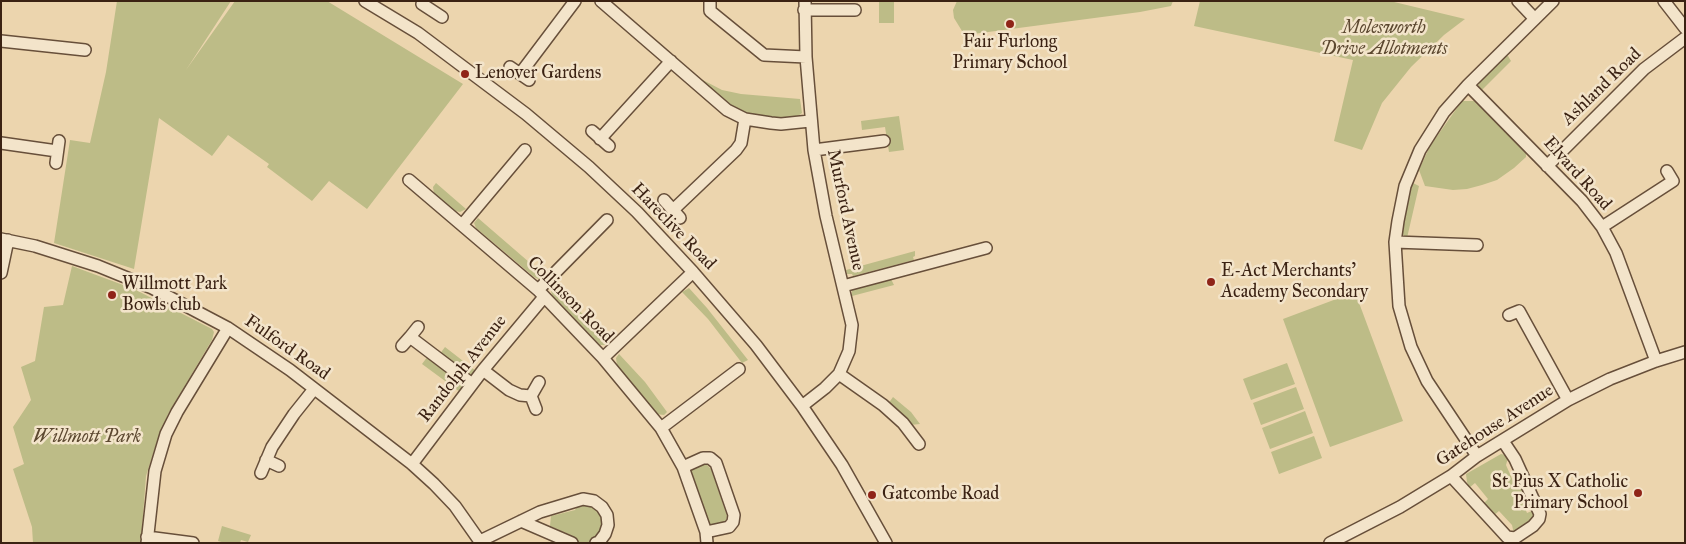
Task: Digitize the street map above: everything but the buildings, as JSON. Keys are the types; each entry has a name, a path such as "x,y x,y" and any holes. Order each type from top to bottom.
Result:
{"street":[{"name":"Hareclive Road","path":"365,1 418,34 526,114 637,212 693,272 756,346 802,406 842,465 886,543"},
{"path":"520,73 575,1"},
{"path":"710,1 710,11 764,55 806,57"},
{"path":"1518,1 1535,19"},
{"path":"1477,456 1427,381 1411,347 1399,306 1395,242 1405,186 1420,150 1444,112 1468,85 1553,1"},
{"path":"1664,1 1685,28"},
{"path":"602,2 727,110 745,119 781,124 810,120"},
{"path":"422,4 438,10"},
{"path":"805,6 855,10"},
{"name":"Murford Avenue","path":"802,406 839,374 852,339 852,325 826,216 814,150 806,57 805,6"},
{"name":"Ashland Road","path":"1547,166 1644,68 1685,38"},
{"path":"1,40 86,48 84,63"},
{"path":"600,139 671,60"},
{"name":"Elvard Road","path":"1468,85 1582,201 1602,227 1616,253 1656,361"},
{"path":"664,200 676,214 736,150 741,143 745,119"},
{"path":"814,150 884,141"},
{"path":"1,143 58,146 56,164"},
{"path":"462,226 525,150"},
{"name":"Collinson Road","path":"409,180 541,293 603,358 661,428 683,466 706,538 729,527 733,522 734,515 716,463 710,458 704,458 683,466"},
{"path":"1602,227 1672,180"},
{"name":"Randolph Avenue","path":"412,464 541,293 607,220"},
{"path":"1,273 5,239"},
{"name":"Fulford Road","path":"5,239 35,246 98,266 152,288 228,328 290,370 412,464 455,506 480,542"},
{"path":"1395,242 1477,245"},
{"path":"843,286 986,248"},
{"path":"603,358 693,272"},
{"path":"1519,311 1568,400"},
{"path":"402,346 418,327"},
{"path":"193,543 147,540 155,471 166,434 177,412 228,328"},
{"path":"410,337 472,384"},
{"name":"Gatehouse Avenue","path":"1330,543 1353,538 1451,476 1477,456 1568,400 1656,361 1685,352"},
{"path":"661,428 738,369"},
{"path":"483,370 509,390 520,395 532,396"},
{"path":"839,374 883,405 904,423 916,439 923,428"},
{"path":"536,409 532,396 539,382"},
{"path":"260,473 278,438 314,389"},
{"path":"1451,476 1507,537 1515,538 1536,524 1540,514 1515,459 1503,441"},
{"path":"266,460 279,466"},
{"path":"480,542 540,512 583,499 594,501 602,507 607,515 608,525 605,534 596,543"},
{"path":"521,521 572,543"}],"green space":[{"path":"117,1 231,1 186,70 235,1 327,1 463,84 367,209 329,181 312,201 267,167 269,164 228,135 212,156 159,118 134,269 54,243 70,140 90,143 106,72"},
{"path":"879,1 894,1 894,23 879,23"},
{"name":"Fair Furlong Primary School","path":"957,1 1173,1 1171,6 1140,12 973,34 962,31 954,18 953,10"},
{"name":"Molesworth Drive Allotments","path":"1200,1 1390,1 1465,19 1444,35 1411,67 1382,103 1362,150 1334,141 1353,60 1194,26"},
{"path":"1504,55 1508,56 1511,61 1482,90 1478,87 1479,82"},
{"path":"699,78 722,90 741,94 800,99 802,113 794,119 754,117 726,104 698,80"},
{"path":"1462,101 1474,101 1526,153 1526,157 1497,180 1482,185 1453,190 1425,186 1419,170 1430,146"},
{"path":"899,116 904,150 889,152 885,127 862,130 861,121"},
{"path":"436,183 466,209 460,212 455,211 434,194 433,187"},
{"path":"1411,184 1419,186 1407,238 1402,234 1404,210"},
{"path":"478,218 544,275 538,279 534,277 476,228 474,223"},
{"path":"915,251 914,260 853,276 852,274 847,274 846,270"},
{"name":"Willmott Park","path":"72,266 134,289 212,329 214,332 212,340 168,414 157,441 146,476 141,543 33,543 32,527 13,469 24,464 13,427 31,400 21,367 35,361 44,307 63,305"},
{"path":"889,275 894,285 852,296 852,289"},
{"path":"554,285 610,342 607,345 600,345 552,295 551,291"},
{"path":"689,288 748,360 742,363 708,319 682,292"},
{"path":"1355,292 1403,421 1330,447 1283,319"},
{"path":"445,347 476,371 472,376 439,355"},
{"path":"619,354 645,382 667,412 664,415 656,414 617,365 616,358"},
{"path":"428,356 463,383 463,388 460,392 422,364"},
{"path":"1287,363 1295,384 1251,400 1243,379"},
{"path":"1296,387 1304,409 1261,425 1253,403"},
{"path":"893,397 911,412 920,424 910,425 888,404"},
{"path":"1305,411 1313,433 1270,449 1262,428"},
{"path":"1314,436 1322,458 1279,474 1271,452"},
{"path":"1501,454 1508,458 1506,465 1513,481 1520,478 1528,496 1521,499 1527,513 1534,510 1537,519 1514,534 1512,525 1499,511 1493,516 1483,504 1488,499 1475,483 1469,488 1467,482 1466,474"},
{"path":"705,463 711,469 727,516 723,524 713,526 709,524 689,474 690,470"},
{"path":"586,504 595,508 603,519 602,531 596,540 581,543 575,541 573,536 550,526 551,516 575,510 578,505"},
{"path":"222,526 251,535 248,542 241,540 240,543 225,543 218,541"}],"place":[{"name":"Fair Furlong Primary School","path":"1010,24"},
{"name":"Lenover Gardens","path":"465,74"},
{"name":"E-Act Merchants' Academy Secondary","path":"1211,282"},
{"name":"Willmott Park Bowls club","path":"112,295"},
{"name":"St Pius X Catholic Primary School","path":"1638,493"},
{"name":"Gatcombe Road","path":"872,495"}]}
